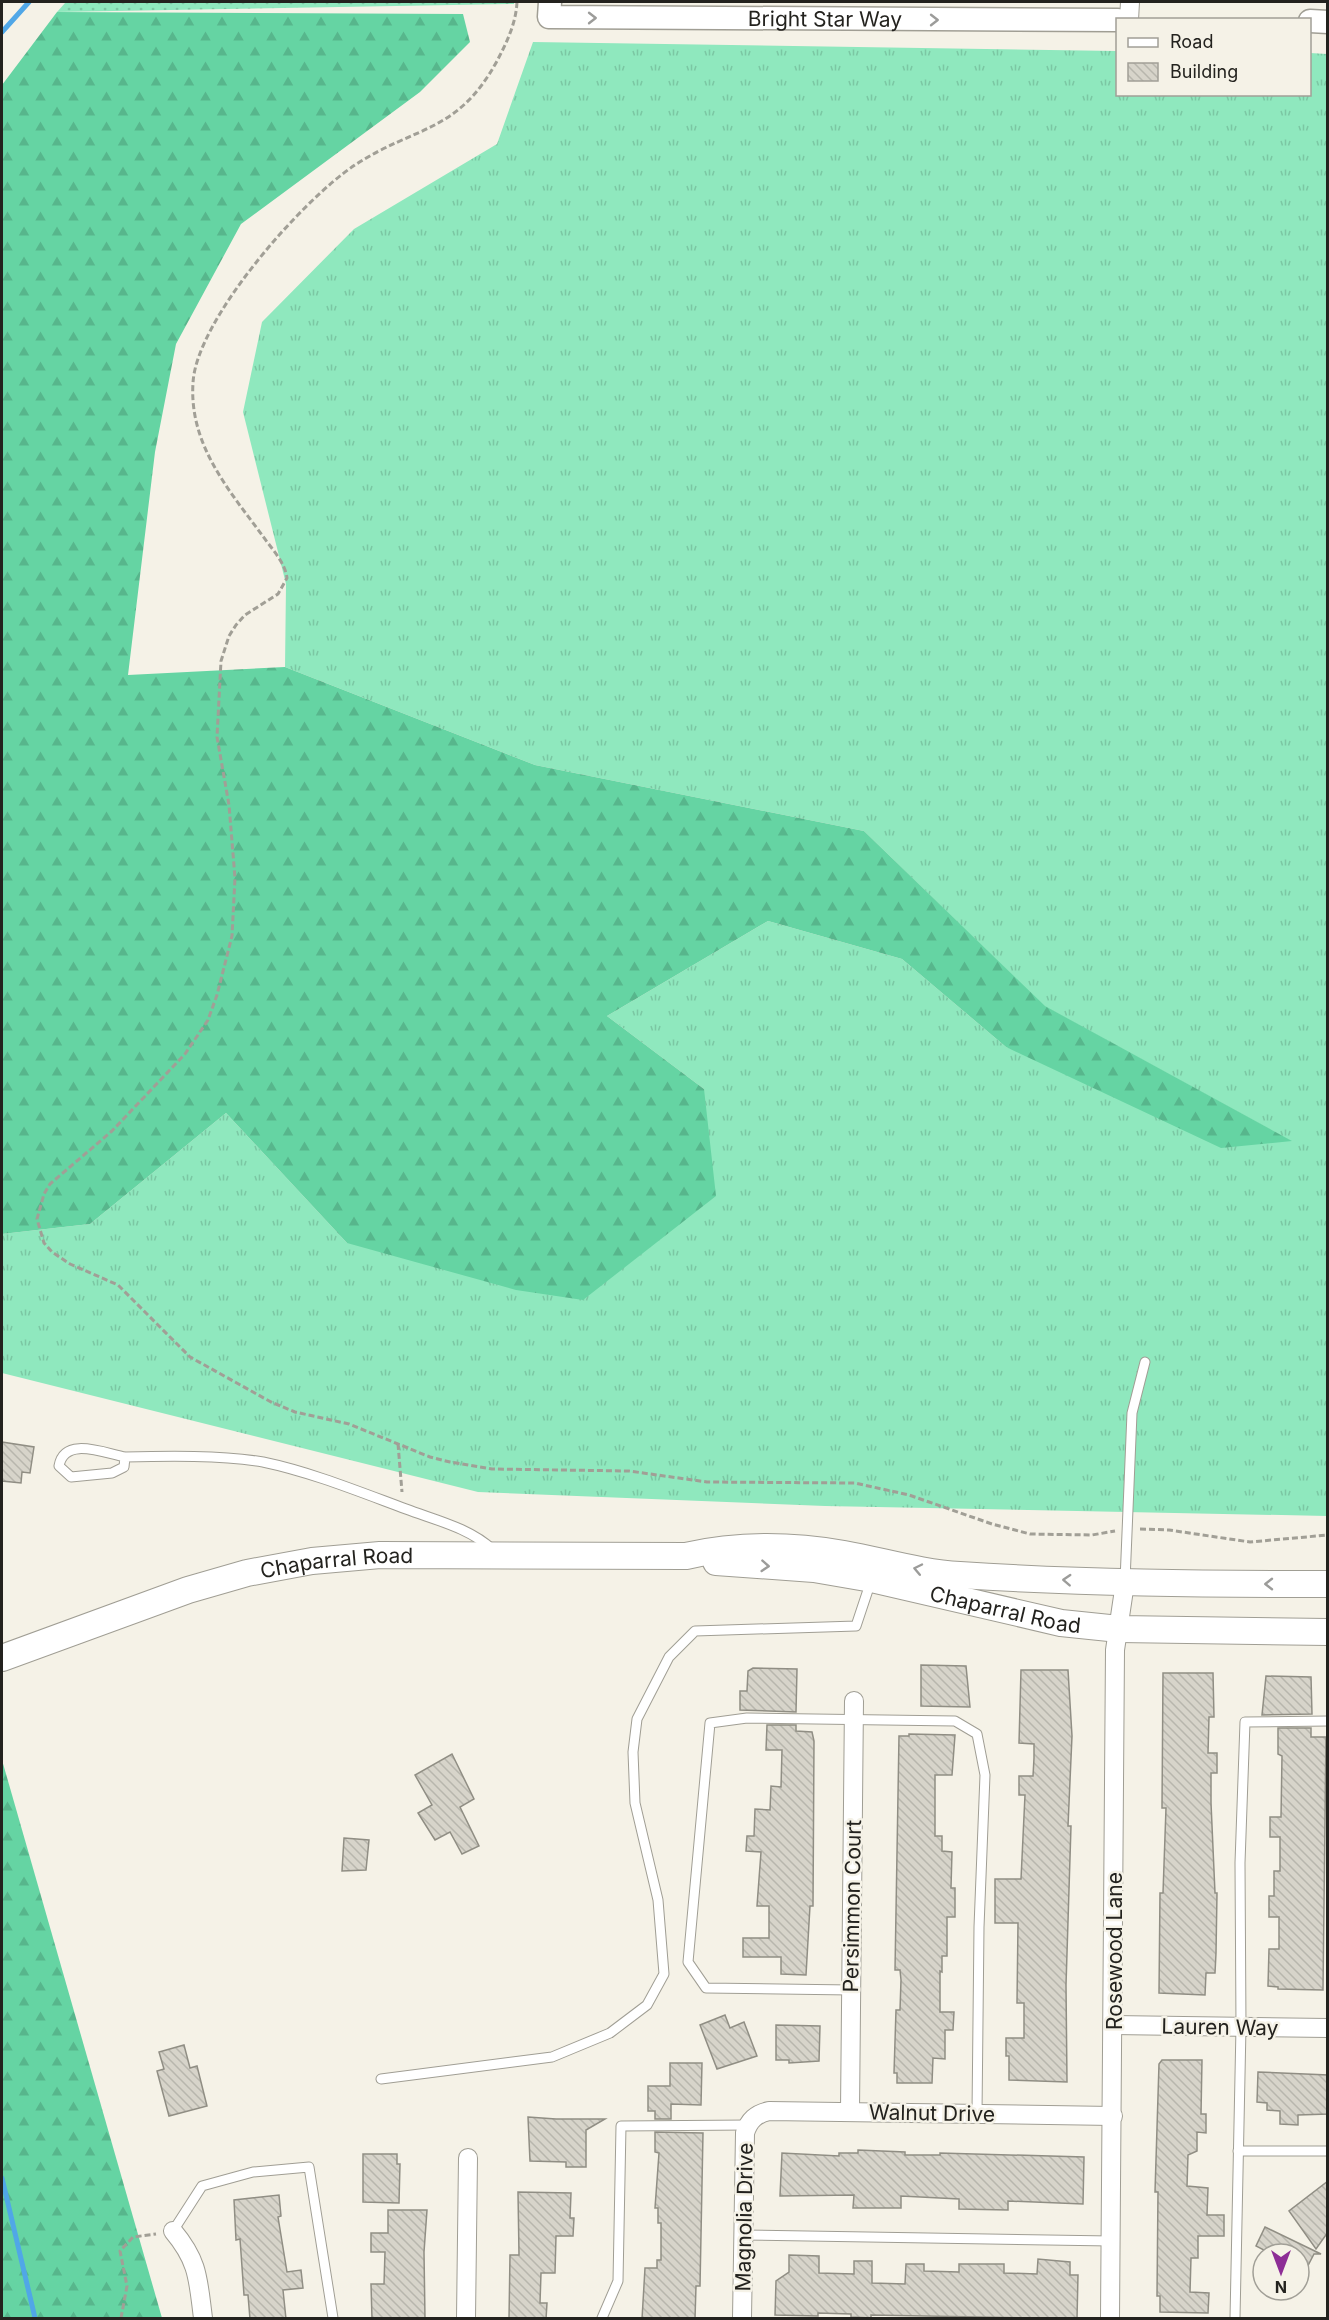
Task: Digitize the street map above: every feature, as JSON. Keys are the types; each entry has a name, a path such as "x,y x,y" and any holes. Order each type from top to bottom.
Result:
{"main road":[{"name":"Chaparral Road","path":"9,1655 188,1590 278,1566 380,1555 686,1556 711,1550 778,1547 874,1570 1061,1623 1119,1629 1328,1632"},
{"name":"Chaparral Road","path":"874,1570 1125,1583 1328,1584"}],"street":[{"name":"Bright Star Way","path":"550,2 549,18 1116,20"},
{"path":"1129,18 1130,2"},
{"path":"1311,21 1328,22"},
{"name":"Rosewood Lane","path":"1110,2319 1115,1650 1125,1583"},
{"name":"Persimmon Court","path":"850,2111 854,1701"},
{"name":"Lauren Way","path":"1113,2025 1328,2028"},
{"name":"Walnut Drive","path":"751,2121 769,2111 1113,2116"},
{"name":"Magnolia Drive","path":"742,2319 745,2133 751,2121"},
{"path":"466,2319 468,2158"},
{"path":"173,2231 189,2250 196,2269 203,2319"}],"lane":[{"path":"1125,1583 1132,1413 1145,1362"},
{"path":"125,1457 124,1467 112,1473 93,1476 70,1478 59,1466 60,1456 66,1450 76,1447 125,1457 165,1456 262,1462 325,1480 450,1525 484,1541 499,1556"},
{"path":"381,2079 552,2056 610,2033 647,2005 664,1974 658,1900 635,1803 633,1752 637,1719 669,1657 695,1630 856,1626 874,1570"},
{"path":"851,1990 706,1988 688,1962 710,1723 747,1718 919,1723 955,1721 977,1734 985,1775 979,1927 977,2114"},
{"path":"1235,2319 1241,2027 1240,1863 1245,1722 1328,1721"},
{"path":"602,2319 618,2281 621,2126 751,2121"},
{"path":"1238,2151 1328,2151"},
{"path":"173,2231 202,2186 253,2172 309,2167 333,2319"},
{"path":"743,2235 1111,2241"}],"path":[{"path":"517,2 506,45 477,93 454,115 369,157 325,189 275,242 242,282 199,350 193,383 194,420 198,434 224,483 279,559 287,578 278,594 245,615 236,625 224,647 221,661 216,715 235,853 232,936 217,995 198,1037 112,1131 50,1184 38,1207 37,1219 44,1243 60,1259 125,1291 173,1342 204,1366 295,1412 349,1424 440,1459 492,1469 629,1471 707,1482 855,1483 918,1497 992,1524 1030,1534 1092,1535 1126,1530 1169,1530 1250,1542 1328,1535"},
{"path":"398,1444 399,1476 405,1509"},
{"path":"121,2319 127,2286 120,2251 124,2244 133,2237 173,2231"}],"green space":[{"path":"66,2 514,2 514,4 57,12"},
{"path":"57,12 463,14 470,42 420,92 241,224 176,344 155,452 128,675 285,667 535,765 864,831 1045,1006 1292,1141 1221,1148 1006,1047 902,959 768,921 607,1016 704,1089 716,1196 583,1300 516,1290 347,1243 226,1113 90,1224 2,1234 2,85"},
{"path":"533,42 1116,51 1116,96 1311,96 1311,53 1327,54 1327,1516 825,1506 478,1492 2,1373 2,1234 90,1224 226,1113 347,1243 704,1089 607,1016 768,921 902,959 1006,1047 1291,1141 1044,1006 864,831 535,765 285,667 286,584 243,412 262,322 354,229 497,144"},
{"path":"2,1760 162,2318 2,2318"}],"building":[{"path":"2,1442 34,1447 30,1473 22,1472 21,1483 2,1481"},
{"path":"921,1665 966,1666 970,1707 921,1706"},
{"path":"753,1668 797,1669 796,1712 740,1710 740,1691 747,1691 748,1671"},
{"path":"1021,1670 1068,1670 1072,1736 1068,1826 1071,1826 1066,1985 1067,2082 1009,2080 1009,2056 1006,2056 1006,2038 1024,2038 1024,2003 1017,2003 1018,1923 995,1923 995,1879 1021,1879 1025,1795 1019,1795 1019,1776 1033,1776 1034,1744 1019,1743"},
{"path":"1163,1673 1213,1673 1214,1717 1209,1717 1208,1753 1217,1753 1217,1773 1211,1773 1215,1893 1217,1893 1216,1953 1215,1973 1206,1973 1205,1995 1159,1993 1160,1893 1163,1893 1166,1808 1162,1808"},
{"path":"1266,1676 1311,1677 1312,1714 1262,1715"},
{"path":"767,1725 796,1725 796,1731 812,1732 814,1741 813,1906 810,1906 806,1975 781,1974 781,1957 743,1957 743,1938 769,1938 769,1906 757,1906 761,1852 746,1851 747,1836 754,1836 755,1809 770,1810 771,1786 781,1787 782,1750 766,1750"},
{"path":"1278,1728 1311,1728 1311,1737 1326,1737 1323,1990 1278,1989 1278,1987 1268,1986 1269,1949 1279,1949 1279,1917 1269,1917 1269,1896 1274,1896 1274,1871 1280,1871 1280,1837 1270,1837 1270,1817 1281,1817 1282,1756 1278,1754"},
{"path":"909,1734 955,1735 952,1775 935,1775 935,1836 942,1836 942,1851 952,1852 951,1888 955,1888 955,1917 947,1917 947,1956 942,1956 942,1972 940,1971 940,2012 954,2012 953,2030 945,2030 945,2059 933,2058 932,2083 897,2083 897,2073 894,2073 896,2010 900,2010 901,1980 900,1970 895,1970 899,1736 909,1736"},
{"path":"452,1754 474,1799 460,1807 479,1846 462,1854 450,1832 435,1840 418,1813 432,1805 415,1775"},
{"path":"344,1838 369,1840 366,1870 342,1871"},
{"path":"725,2015 730,2028 744,2022 757,2056 717,2069 700,2025"},
{"path":"776,2025 820,2026 819,2061 789,2063 789,2060 776,2060"},
{"path":"184,2045 190,2068 197,2066 207,2106 169,2116 157,2071 164,2069 159,2052"},
{"path":"1162,2060 1202,2060 1201,2114 1206,2114 1206,2133 1197,2132 1197,2151 1188,2155 1187,2186 1208,2188 1207,2215 1224,2215 1224,2236 1198,2236 1198,2258 1191,2258 1190,2292 1209,2293 1208,2313 1160,2312 1160,2296 1157,2296 1158,2192 1155,2192 1159,2064"},
{"path":"670,2063 702,2063 701,2105 671,2104 671,2119 655,2119 655,2111 648,2111 648,2086 670,2086"},
{"path":"1258,2072 1328,2075 1328,2114 1298,2115 1298,2125 1280,2124 1280,2111 1267,2110 1267,2103 1257,2102"},
{"path":"528,2117 605,2119 586,2130 586,2167 566,2167 566,2162 530,2161"},
{"path":"655,2132 703,2133 700,2286 696,2286 695,2319 642,2319 645,2268 657,2268 657,2260 661,2260 661,2223 658,2223 658,2208 655,2208 659,2153 655,2152"},
{"path":"858,2150 905,2152 905,2155 940,2155 940,2153 1084,2157 1083,2204 1008,2201 1008,2210 959,2209 959,2199 901,2196 901,2208 853,2208 854,2195 780,2196 782,2153 839,2156 839,2153 858,2153"},
{"path":"363,2154 397,2154 397,2164 400,2164 399,2203 363,2202"},
{"path":"1328,2181 1328,2232 1316,2249 1289,2211"},
{"path":"518,2192 571,2193 570,2218 574,2218 573,2236 556,2236 555,2273 541,2273 540,2303 547,2303 546,2319 509,2319 510,2255 519,2255"},
{"path":"279,2195 281,2216 278,2217 287,2272 301,2270 303,2288 283,2290 286,2319 250,2319 248,2295 244,2295 240,2239 236,2240 234,2200"},
{"path":"388,2210 427,2210 424,2252 425,2319 372,2319 371,2284 384,2284 385,2252 371,2252 371,2233 388,2233"},
{"path":"1265,2227 1296,2242 1258,2242"},
{"path":"1311,2249 1321,2254 1314,2254 1311,2260"},
{"path":"789,2255 819,2256 819,2273 854,2274 854,2261 872,2261 872,2283 905,2284 906,2264 924,2264 924,2271 959,2272 959,2264 1004,2264 1004,2273 1037,2274 1038,2259 1070,2262 1070,2275 1078,2275 1077,2319 871,2315 871,2318 851,2317 851,2314 818,2313 818,2316 775,2315 776,2281 789,2272"}],"waterway":[{"path":"2,32 29,2"},
{"path":"2,2178 35,2318"}]}
